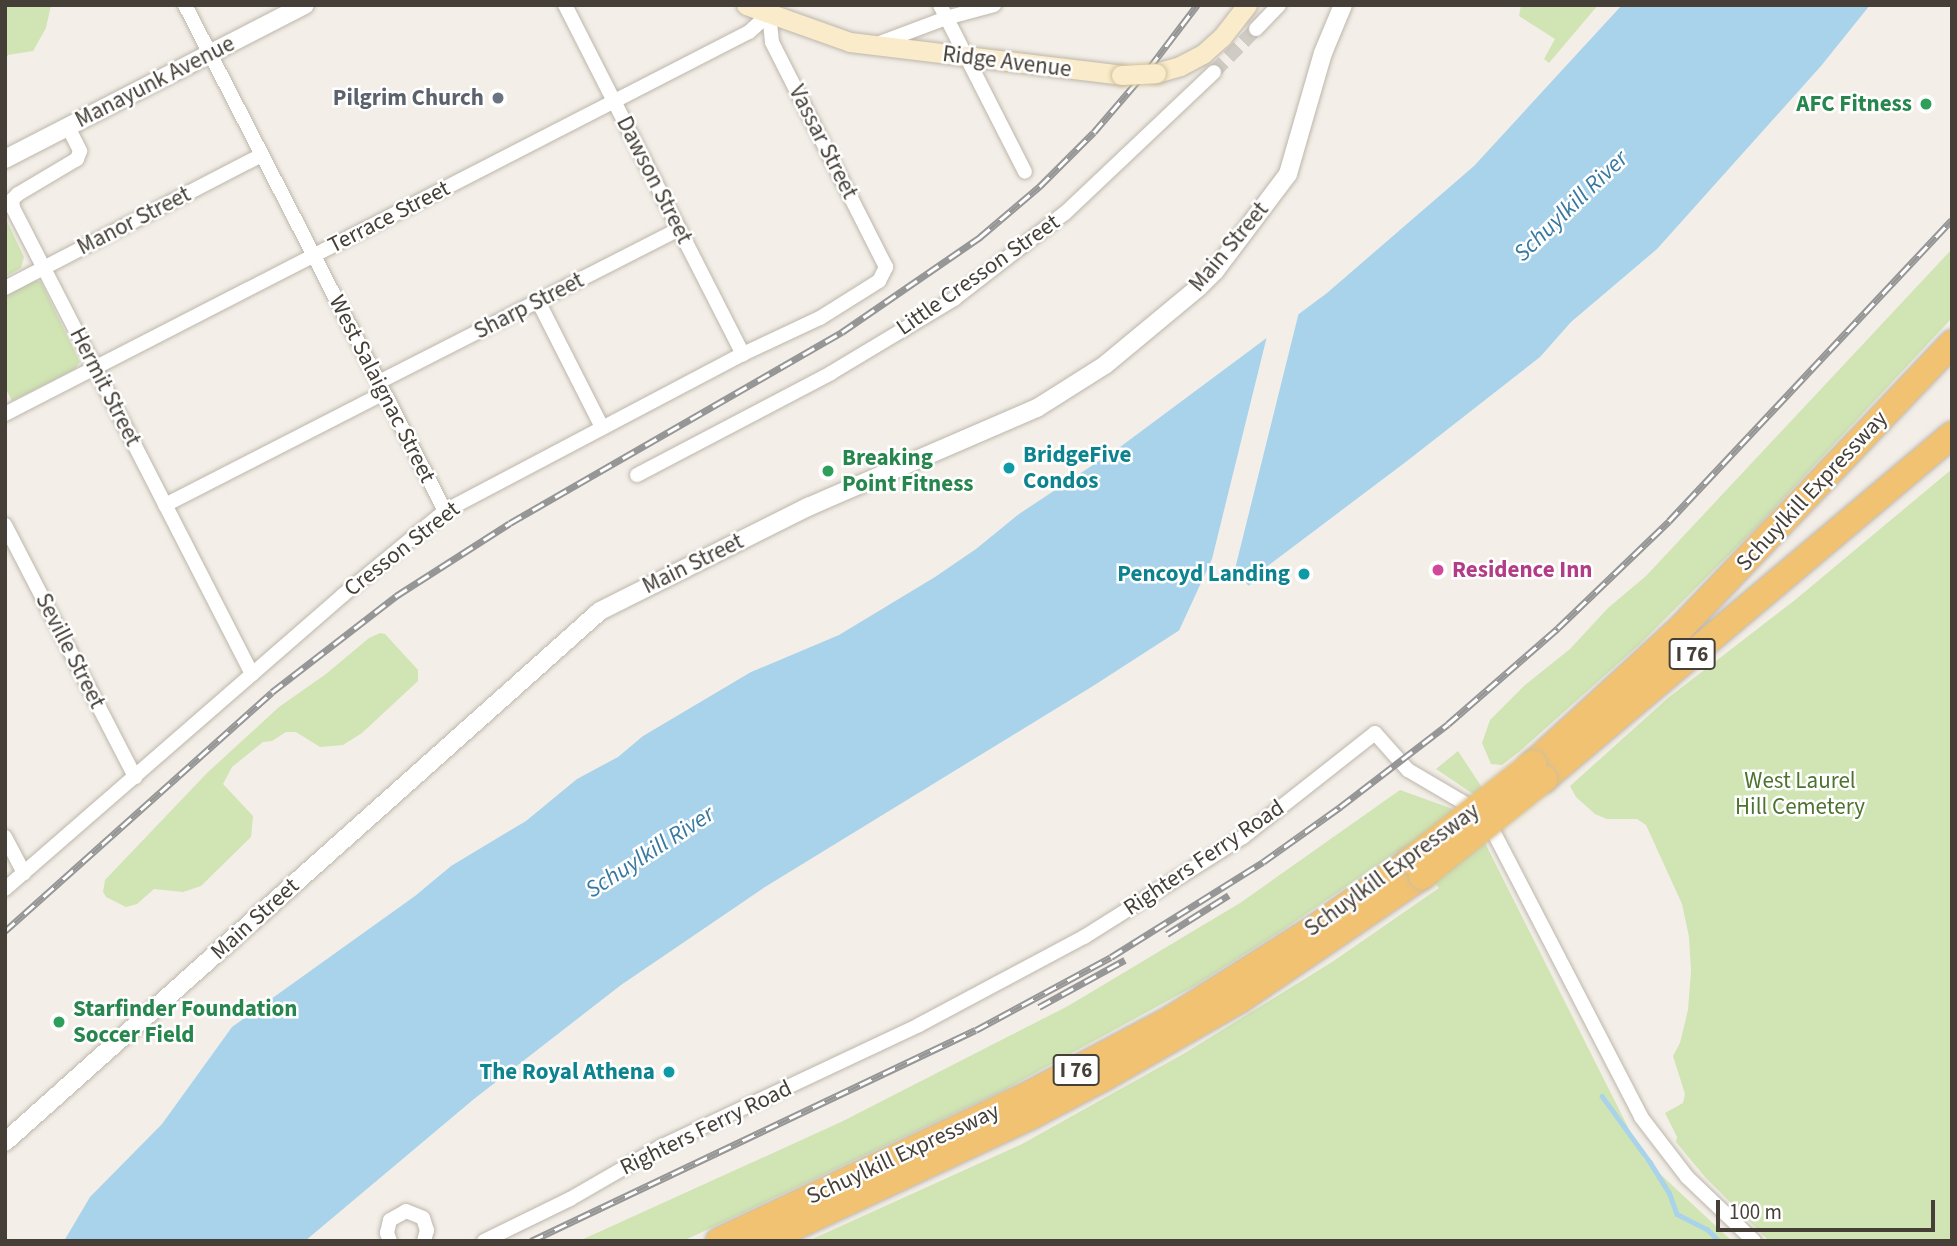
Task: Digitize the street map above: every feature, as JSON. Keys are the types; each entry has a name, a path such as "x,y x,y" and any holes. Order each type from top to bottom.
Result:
{"highway":[{"name":"Schuylkill Expressway","path":"1539,771 1682,627 1952,343"},
{"name":"Schuylkill Expressway","path":"764,1241 1029,1116 1114,1072 1241,999 1416,868 1539,771 1952,435"},
{"name":"Schuylkill Expressway","path":"719,1241 1018,1100 1156,1027 1416,868"}],"main road":[{"name":"Ridge Avenue","path":"746,5 833,37 872,46 1121,75 1156,73 1180,66 1203,54 1222,37 1247,5"}],"street":[{"name":"West Salaignac Street","path":"185,5 445,511"},
{"name":"Manayunk Avenue","path":"5,159 305,5"},
{"name":"Dawson Street","path":"565,5 743,354"},
{"path":"872,46 943,11 994,5"},
{"path":"1256,29 1279,5"},
{"name":"Main Street","path":"5,1142 600,611 808,507 1046,403 1105,365 1199,287 1215,271 1288,174 1322,53 1343,5"},
{"path":"943,11 1026,172"},
{"name":"Terrace Street","path":"5,414 748,32 769,14"},
{"name":"Vassar Street","path":"769,14 772,42 886,267"},
{"name":"Little Cresson Street","path":"637,475 831,373 954,299 1066,214 1214,72"},
{"name":"Hermit Street","path":"68,127 80,151 77,159 18,194 12,200 13,208 252,674"},
{"name":"Manor Street","path":"5,288 262,155"},
{"name":"Sharp Street","path":"165,505 538,301 679,229"},
{"name":"Cresson Street","path":"5,889 252,674 445,511 602,427 839,307 879,281 886,267"},
{"path":"538,301 602,427"},
{"name":"Seville Street","path":"5,525 135,777"},
{"name":"Righters Ferry Road","path":"484,1241 570,1199 660,1147 919,1025 1084,937 1243,837 1375,733 1408,770 1471,807 1493,831 1642,1117 1687,1177 1754,1241"},
{"path":"5,837 24,873"},
{"path":"390,1241 387,1233 390,1220 406,1210 423,1218 427,1230 424,1241"}],"green space":[{"path":"5,5 51,5 46,28 33,51 8,55 5,59"},
{"path":"1521,5 1598,5 1549,63 1544,59 1555,39 1519,16"},
{"path":"5,217 24,257 21,268 5,277"},
{"path":"1952,249 1952,318 1755,529 1639,645 1520,751 1502,765 1491,764 1482,743 1490,720 1525,685 1570,649 1608,608 1646,576"},
{"path":"33,280 41,282 80,362 75,369 12,401 5,387 5,294"},
{"name":"West Laurel Hill Cemetery","path":"1952,469 1952,1241 1769,1241 1705,1177 1676,1142 1677,1137 1665,1113 1683,1103 1685,1094 1673,1056 1680,1043 1688,1010 1691,971 1689,937 1682,904 1646,825 1637,819 1607,819 1595,814 1576,797 1570,786 1668,698 1795,600"},
{"path":"380,633 385,634 418,670 418,681 362,733 343,745 320,747 296,732 286,732 272,741 263,742 232,767 223,784 253,816 251,837 201,886 183,892 154,889 137,904 126,907 106,897 103,892 105,880 207,773 279,707 326,674 369,638"},
{"path":"1458,751 1481,786 1483,792 1476,796 1436,769"},
{"path":"1400,790 1453,809 1480,833 1644,1159 1732,1241 808,1241 1022,1144 1185,1053 1332,962 1439,888 1404,847 1283,930 1193,987 1006,1089 683,1241 579,1241 841,1122 1068,1006 1240,903"}],"water":[{"name":"Schuylkill River","path":"1622,5 1870,5 1821,66 1657,249 1571,322 1540,357 1265,568 1251,584 1093,686 765,887 621,985 474,1099 305,1241 64,1241 90,1197 162,1124 232,1027 415,896 451,866 526,821 577,779 618,757 643,736 751,672 839,635 935,577 976,549 1019,514 1120,447 1327,293 1474,166"}],"pier":[{"path":"1300,308 1235,569 1251,589 1177,635 1212,559 1268,332"}],"waterway":[{"path":"1602,1096 1650,1162 1669,1192 1677,1214 1707,1229 1719,1241"}],"tunnel":[{"path":"1214,72 1256,29"}],"railway":[{"path":"5,931 272,692 396,596 510,523 842,332 980,237 1040,186 1094,132 1150,67 1197,5"},
{"path":"531,1241 976,1030 1111,957 1263,862 1340,807 1448,724 1558,628 1669,521 1952,220"},
{"path":"1167,934 1229,895"},
{"path":"1039,1007 1125,960"}],"place":[{"name":"Pilgrim Church","path":"498,98"},
{"name":"AFC Fitness","path":"1926,104"},
{"name":"BridgeFive Condos","path":"1009,468"},
{"name":"Breaking Point Fitness","path":"828,471"},
{"name":"Residence Inn","path":"1438,570"},
{"name":"Pencoyd Landing","path":"1304,574"},
{"name":"Starfinder Foundation Soccer Field","path":"59,1022"},
{"name":"The Royal Athena","path":"669,1072"}]}
